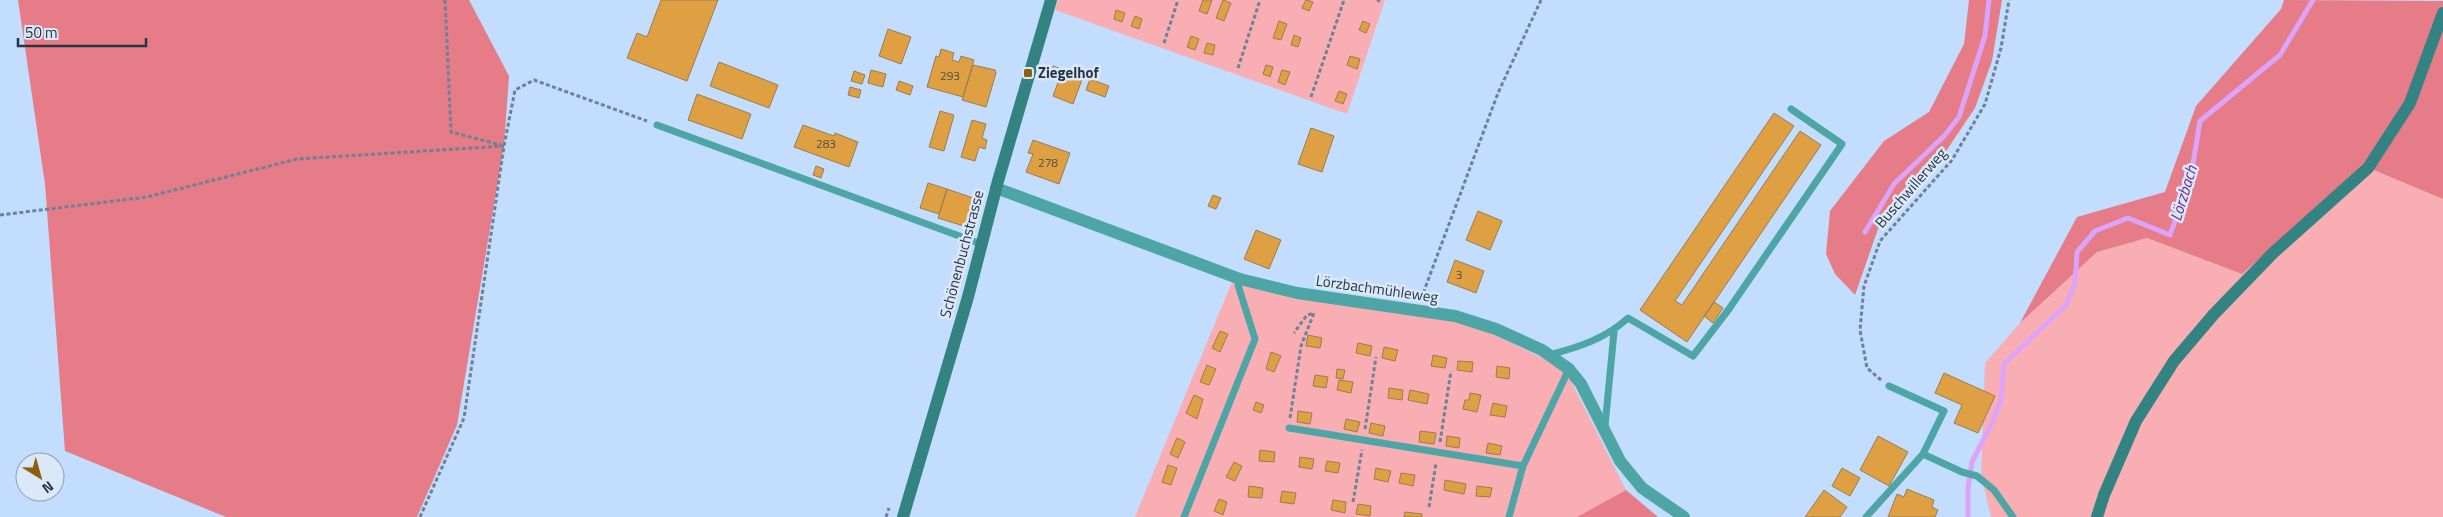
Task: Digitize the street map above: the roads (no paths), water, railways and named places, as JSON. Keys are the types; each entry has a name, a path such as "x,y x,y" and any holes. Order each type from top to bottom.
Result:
{"main road":[{"name":"Schönenbuchstrasse","path":"903,517 968,297 996,188 1051,0"},
{"path":"2097,517 2104,495 2136,421 2174,361 2214,314 2273,253 2368,168 2410,103 2443,13"}],"street":[{"name":"Lörzbachmühleweg","path":"996,188 1240,279 1297,293 1455,316 1496,329 1549,355 1569,369 1581,384 1620,461 1642,488 1684,517"}],"lane":[{"path":"1549,355 1581,347 1614,332 1628,318 1693,356 1729,309 1842,144 1791,110"},
{"path":"657,125 982,244"},
{"path":"1184,517 1254,339 1238,284 1240,279"},
{"path":"1604,430 1614,332"},
{"path":"1509,517 1523,466 1569,369"},
{"path":"1866,517 1923,454 1944,411 1889,386"},
{"path":"1289,428 1523,466"},
{"path":"1923,454 1962,472 1977,476 1994,490 2013,517"}],"waterway":[{"path":"1865,232 1894,184 1945,135 1959,117 1985,36 1989,0"},
{"name":"Lörzbach","path":"1968,517 1968,488 1972,462 1992,423 2001,400 2004,364 2066,305 2075,284 2077,252 2095,231 2128,218 2170,235 2191,176 2200,121 2280,55 2313,0"}],"place":[{"name":"Ziegelhof","path":"1028,73"}]}
